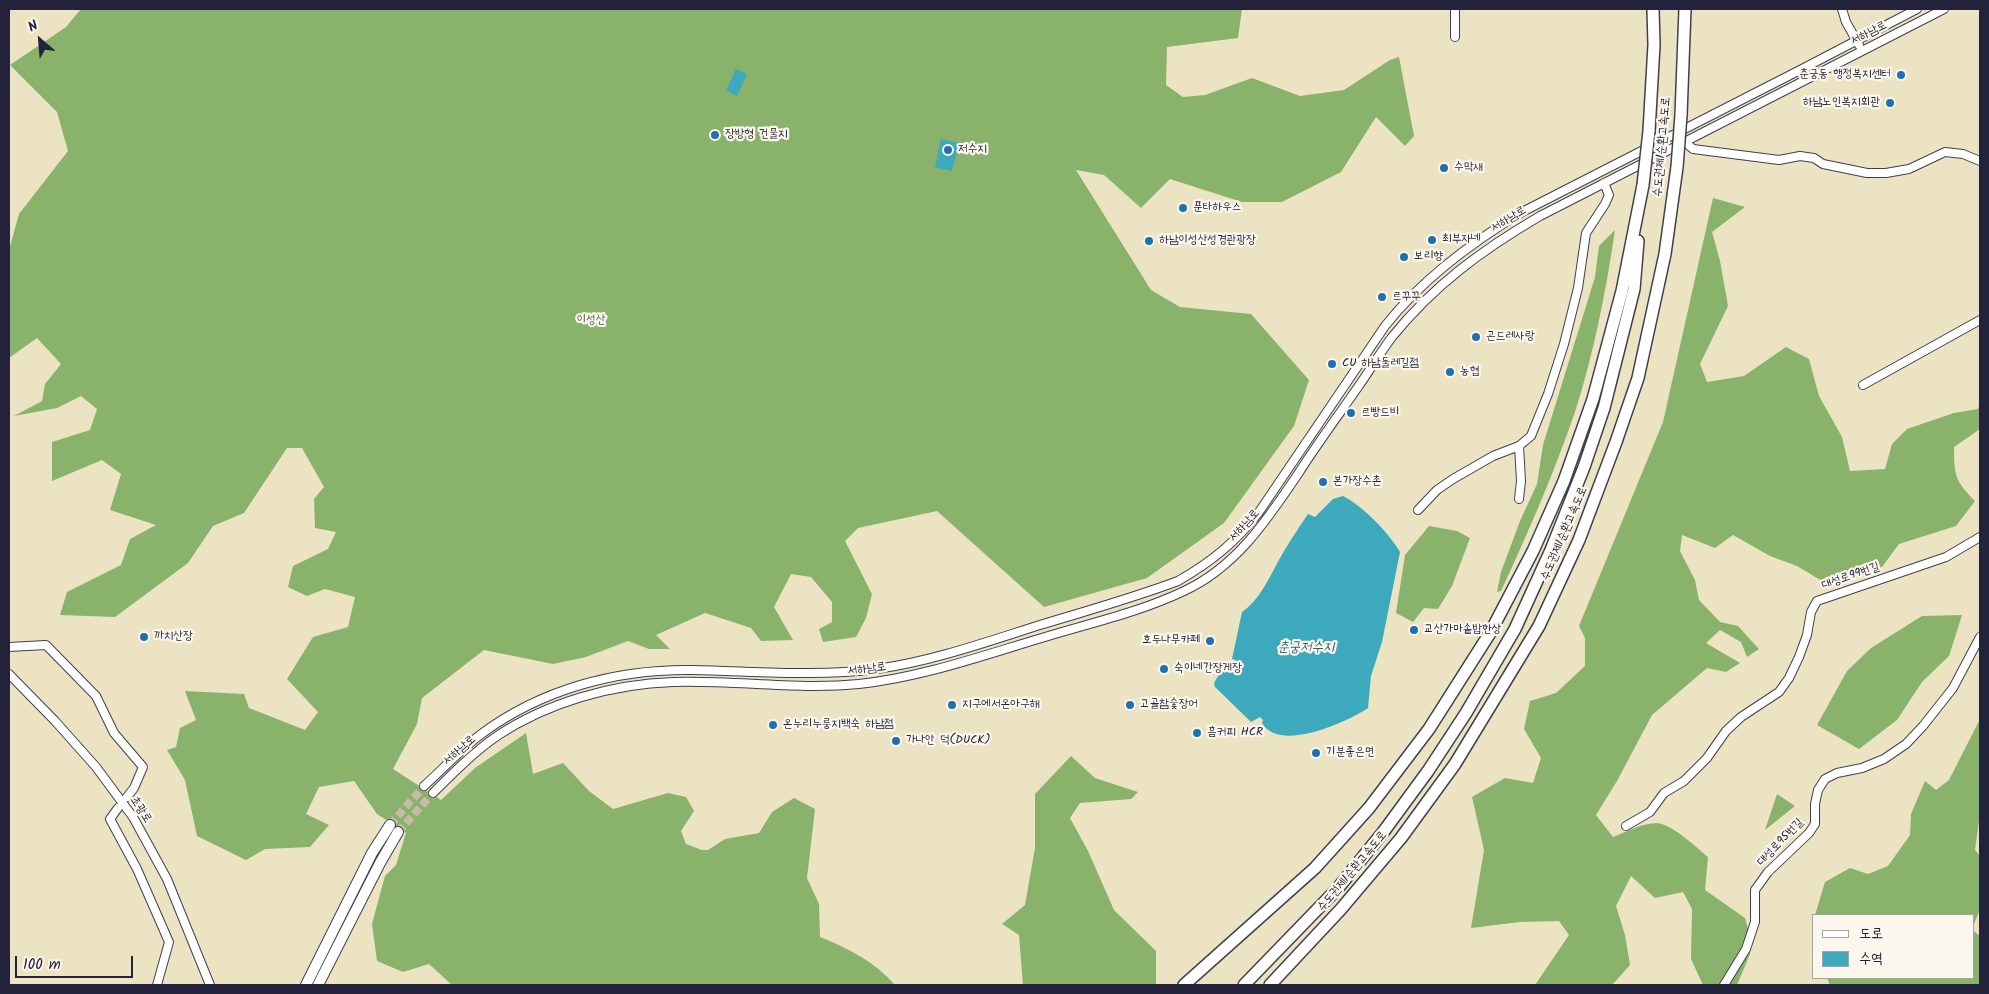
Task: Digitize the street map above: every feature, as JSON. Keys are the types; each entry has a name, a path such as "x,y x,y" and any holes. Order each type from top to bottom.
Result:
{"highway":[{"name":"수도권제1순환고속도로","path":"1270,985 1341,909 1401,838 1456,764 1539,626 1579,540 1638,378 1665,254 1677,167 1685,10"},
{"name":"수도권제1순환고속도로","path":"1244,985 1338,888 1384,831 1428,771 1460,722 1515,629 1551,550 1584,467 1604,408 1634,289 1649,131 1653,12"},
{"name":"수도권제1순환고속도로","path":"1184,985 1315,868 1369,808 1429,729 1490,633 1533,552 1560,490 1593,399 1622,291 1643,185"}],"main road":[{"path":"306,985 368,862 394,828 380,863 318,985"}],"street":[{"path":"1455,9 1455,37"},
{"path":"1842,9 1862,51"},
{"name":"서하남로","path":"424,786 469,744 505,718 561,691 587,682 618,675 655,671 821,673 859,671 902,664 930,659 960,650 1178,581 1204,566 1224,550 1248,526 1385,326 1408,299 1438,271 1486,234 1524,211 1917,9"},
{"name":"서하남로","path":"433,793 479,751 516,724 568,702 594,694 647,684 674,682 800,687 884,681 947,666 1143,607 1189,589 1204,581 1232,559 1270,517 1297,474 1392,338 1442,284 1493,244 1540,216 1944,9"},
{"path":"1685,142 1693,148 1778,160 1800,156 1814,158 1823,164 1867,173 1886,173 1909,169 1945,152 1963,154 1980,161"},
{"path":"1418,510 1437,490 1453,478 1492,456 1519,446 1531,436 1548,394 1564,344 1578,288 1586,233 1609,195 1604,184"},
{"path":"1864,385 1980,320"},
{"path":"1519,446 1521,462 1519,499"},
{"name":"대성로99번길","path":"1626,826 1650,812 1664,793 1684,781 1707,758 1726,731 1741,716 1779,692 1790,678 1799,657 1807,635 1811,612 1817,601 1946,557 1980,537"},
{"name":"대성로95번길","path":"1724,985 1746,949 1755,922 1754,890 1768,872 1809,833 1815,824 1815,804 1818,790 1825,779 1836,773 1862,768 1884,759 1906,744 1953,688 1980,638"},
{"path":"9,646 46,645 96,696 114,733 143,767 134,788 127,797"},
{"name":"초광로","path":"9,674 96,767 133,817 166,879 210,985"},
{"path":"118,808 110,819 137,869 169,942 157,985"}],"green space":[{"name":"이성산","path":"81,9 1242,9 1238,38 1167,47 1166,85 1183,97 1205,95 1252,78 1300,96 1344,90 1390,60 1399,57 1414,136 1405,146 1376,117 1341,172 1282,202 1242,202 1170,179 1141,208 1104,175 1076,170 1151,290 1180,307 1251,314 1309,380 1294,426 1224,523 1147,578 1044,607 937,511 858,528 845,541 872,594 866,618 856,637 823,642 819,629 832,622 832,602 811,577 791,574 774,607 793,640 761,641 751,628 705,613 656,635 670,649 649,649 628,641 586,657 553,664 484,650 422,698 417,724 393,769 441,800 475,768 526,733 533,774 563,763 589,791 613,809 668,793 686,797 694,811 681,831 686,844 702,850 708,850 725,839 759,833 772,812 794,798 815,809 807,878 819,904 820,937 860,956 879,969 895,985 452,985 429,964 403,972 377,961 372,924 385,876 396,865 406,833 377,814 354,781 319,787 306,814 329,825 310,847 265,849 246,860 197,836 185,780 167,750 176,747 180,728 196,720 185,691 244,694 249,708 305,730 318,712 287,679 313,637 348,627 355,597 325,589 307,596 288,587 293,566 328,549 336,532 315,528 314,499 324,487 302,448 287,448 244,513 213,526 188,563 115,617 60,615 67,592 121,565 130,539 156,525 110,510 121,474 102,460 52,481 52,442 90,430 97,409 81,396 57,408 14,416 42,401 45,384 61,364 37,338 9,358 9,250 19,214 68,151 57,112 10,65 66,27"},
{"path":"1713,198 1745,207 1712,232 1720,261 1728,306 1700,364 1707,382 1744,376 1786,347 1809,359 1819,396 1842,437 1850,471 1885,469 1892,444 1907,429 1954,413 1978,409 1980,403 1980,429 1954,447 1954,464 1957,477 1963,488 1975,501 1956,526 1899,544 1882,567 1822,581 1797,566 1770,556 1733,535 1715,548 1682,535 1680,551 1695,580 1699,600 1720,622 1738,626 1759,649 1747,657 1741,642 1720,630 1706,643 1740,663 1726,672 1707,668 1652,715 1617,781 1596,815 1613,837 1646,824 1663,824 1684,837 1708,857 1705,890 1745,918 1751,940 1750,954 1737,985 1703,985 1691,959 1692,909 1683,892 1655,898 1631,876 1616,906 1625,935 1630,965 1612,985 1535,985 1569,935 1559,921 1520,922 1471,928 1484,850 1472,797 1505,778 1533,783 1541,758 1524,729 1530,701 1556,693 1585,666 1585,638 1579,626 1663,422"},
{"path":"1615,230 1599,322 1575,412 1531,525 1501,591 1497,592 1501,572 1520,521 1537,484 1543,445 1595,277 1599,246"},
{"path":"1429,526 1457,531 1470,538 1452,586 1438,609 1424,608 1413,622 1396,613 1405,555"},
{"path":"1962,615 1949,656 1922,682 1897,720 1859,749 1817,725 1847,671 1871,648 1922,616"},
{"path":"1980,719 1980,821 1975,850 1980,856 1980,909 1974,924 1974,914 1815,914 1825,882 1850,868 1868,874 1888,866 1910,835 1911,814 1925,781 1936,790 1949,780"},
{"path":"1071,756 1095,778 1138,792 1131,799 1080,803 1070,818 1088,851 1114,910 1156,951 1156,985 1023,985 1019,935 1002,924 1025,905 1035,848 1035,794"},
{"path":"1777,794 1795,806 1765,830"},
{"path":"1974,931 1980,936 1980,985 1830,985 1827,979 1974,979"}],"water":[{"path":"736,69 747,74 737,96 726,90"},
{"path":"941,139 959,143 952,171 935,167"},
{"name":"춘궁저수지","path":"1343,496 1374,520 1389,536 1400,552 1382,642 1371,676 1368,708 1330,727 1314,732 1283,735 1271,732 1262,723 1263,720 1260,717 1251,722 1215,687 1214,683 1226,663 1232,664 1236,660 1232,659 1242,612 1259,594 1308,514 1315,517 1333,499"}],"tunnel":[{"path":"390,825 424,786"},
{"path":"398,832 433,793"}],"place":[{"name":"춘궁동 행정복지센터","path":"1901,75"},
{"name":"하남노인복지회관","path":"1890,103"},
{"name":"장방형 건물지","path":"715,135"},
{"name":"저수지","path":"948,150"},
{"name":"수막새","path":"1444,168"},
{"name":"푼타하우스","path":"1183,208"},
{"name":"최부자네","path":"1432,240"},
{"name":"하남이성산성경관광장","path":"1149,241"},
{"name":"보리향","path":"1404,257"},
{"name":"르꾸꾸","path":"1382,297"},
{"name":"곤드레사랑","path":"1476,337"},
{"name":"CU 하남둘레길점","path":"1332,364"},
{"name":"농협","path":"1450,372"},
{"name":"르빵드비","path":"1351,413"},
{"name":"본가장수촌","path":"1323,482"},
{"name":"교산가마솥밥한상","path":"1414,630"},
{"name":"까치산장","path":"144,637"},
{"name":"호두나무카페","path":"1210,641"},
{"name":"숙이네간장게장","path":"1164,669"},
{"name":"지구에서온아구해","path":"952,705"},
{"name":"고골참숯장어","path":"1130,705"},
{"name":"온누리누룽지백숙 하남점","path":"773,725"},
{"name":"흠커피 HCR","path":"1197,733"},
{"name":"가나안 덕(DUCK)","path":"896,741"},
{"name":"기분좋은면","path":"1316,753"}]}
